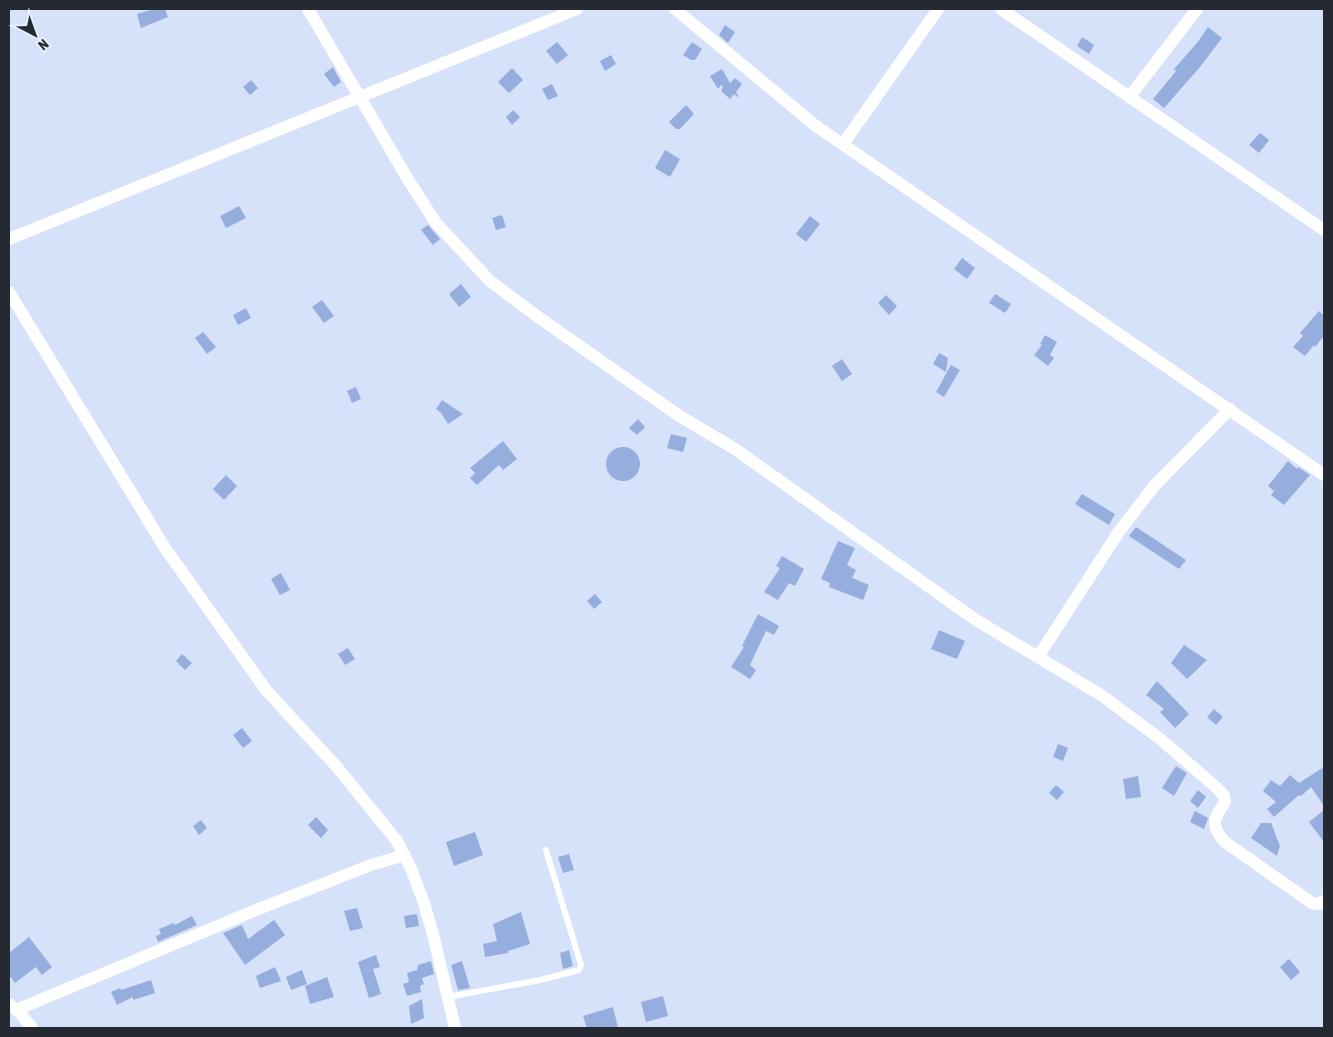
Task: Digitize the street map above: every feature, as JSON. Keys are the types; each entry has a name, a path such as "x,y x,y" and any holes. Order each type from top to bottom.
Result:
{"street":[{"path":"308,9 409,181 436,223 490,281 678,415 735,448 976,620 1101,695 1159,738 1224,796 1225,802 1216,816 1214,826 1225,842 1312,903 1319,904 1324,901"},
{"path":"9,239 577,9"},
{"path":"675,9 816,126 1324,475"},
{"path":"843,144 938,9"},
{"path":"1002,9 1324,230"},
{"path":"1130,96 1198,9"},
{"path":"9,292 165,548 266,690 336,766 393,835 405,855 431,926 455,1028"},
{"path":"1038,657 1118,533 1154,486 1230,409"},
{"path":"12,1007 371,865 405,855"},
{"path":"12,1007 21,1014 32,1028"}],"lane":[{"path":"448,997 540,980 579,970 581,965 546,850"}],"building":[{"path":"154,9 165,9 168,17 141,28 137,14"},
{"path":"725,25 735,32 728,43 719,35"},
{"path":"1208,27 1222,38 1200,67 1164,108 1153,99 1176,71 1174,69 1197,43"},
{"path":"1082,37 1094,45 1089,54 1077,46"},
{"path":"557,42 568,55 557,64 546,51"},
{"path":"692,42 702,49 695,60 691,60 683,55"},
{"path":"611,55 616,64 605,71 600,61"},
{"path":"333,67 341,82 334,87 324,74"},
{"path":"512,68 523,80 509,93 498,82"},
{"path":"722,69 730,83 735,78 742,84 736,92 739,98 734,94 730,99 721,91 723,87 721,85 718,89 710,76"},
{"path":"251,80 258,88 250,95 243,87"},
{"path":"552,84 558,96 548,100 542,89"},
{"path":"686,105 694,114 680,129 676,129 669,122"},
{"path":"513,110 520,117 512,125 506,117"},
{"path":"1260,133 1269,140 1259,153 1249,145"},
{"path":"665,150 680,159 670,177 655,168"},
{"path":"239,206 246,218 226,228 220,216"},
{"path":"502,215 506,227 496,230 492,218"},
{"path":"810,216 820,224 806,242 796,234"},
{"path":"428,225 440,239 433,245 421,230"},
{"path":"962,258 975,268 967,279 954,269"},
{"path":"461,284 471,297 459,307 449,294"},
{"path":"995,294 1011,304 1005,313 989,303"},
{"path":"886,295 897,306 889,315 878,303"},
{"path":"322,300 334,316 324,323 312,307"},
{"path":"246,308 251,318 238,325 233,315"},
{"path":"1319,311 1324,316 1324,336 1305,356 1293,347 1303,336 1300,333"},
{"path":"203,332 216,347 207,354 195,338"},
{"path":"1045,335 1057,342 1050,355 1054,358 1048,366 1034,355 1042,345 1040,344"},
{"path":"939,353 948,358 946,372 933,364"},
{"path":"842,359 852,374 842,381 832,366"},
{"path":"951,365 960,370 944,397 936,392"},
{"path":"356,387 361,399 352,403 347,391"},
{"path":"442,400 463,414 448,424 436,409"},
{"path":"638,419 645,427 637,435 629,428"},
{"path":"671,434 687,438 683,452 667,448"},
{"path":"503,441 517,459 503,470 499,465 477,485 470,478 475,473 470,468"},
{"path":"623,447 635,452 640,464 635,476 623,481 611,476 606,464 611,452"},
{"path":"1288,461 1297,469 1298,467 1310,475 1284,505 1271,495 1274,491 1268,486"},
{"path":"226,475 237,486 224,500 213,489"},
{"path":"1082,494 1115,514 1109,525 1075,504"},
{"path":"1136,527 1186,560 1179,569 1129,536"},
{"path":"838,541 855,548 847,565 856,570 852,578 869,585 863,600 829,587 830,583 821,579"},
{"path":"782,556 804,569 795,586 789,583 778,600 764,592 780,568 776,566"},
{"path":"281,573 290,590 280,595 271,579"},
{"path":"595,594 602,602 594,609 587,601"},
{"path":"758,614 779,626 774,635 766,631 750,665 756,670 750,679 731,667 744,647 742,646"},
{"path":"939,630 965,641 957,659 931,649"},
{"path":"1184,645 1207,660 1187,679 1171,663"},
{"path":"348,648 355,659 345,665 338,654"},
{"path":"182,654 192,663 185,670 176,661"},
{"path":"1157,681 1189,714 1175,728 1160,712 1164,709 1146,695"},
{"path":"1214,709 1223,717 1216,725 1207,717"},
{"path":"242,728 252,741 243,748 233,735"},
{"path":"1058,744 1068,748 1063,761 1053,757"},
{"path":"1176,766 1187,773 1174,796 1162,788"},
{"path":"1324,767 1324,776 1322,778 1324,781 1324,806 1311,787 1274,817 1267,809 1276,802 1263,791 1271,780 1280,786 1290,775 1299,783"},
{"path":"1138,776 1141,797 1126,799 1123,779"},
{"path":"1056,785 1064,792 1057,800 1049,793"},
{"path":"1198,790 1206,797 1198,808 1190,801"},
{"path":"1324,810 1324,842 1309,822"},
{"path":"1195,811 1208,818 1204,829 1190,822"},
{"path":"316,817 328,830 321,838 308,825"},
{"path":"201,820 207,828 199,835 193,826"},
{"path":"1261,823 1271,823 1280,846 1277,856 1251,838"},
{"path":"475,832 483,855 454,866 446,842"},
{"path":"569,854 574,870 563,873 558,857"},
{"path":"357,908 363,928 350,931 344,911"},
{"path":"521,912 530,944 508,951 508,953 485,957 483,944 497,941 493,924"},
{"path":"417,914 419,926 406,928 404,916"},
{"path":"192,916 197,925 158,942 156,936 161,934 159,929 174,923 175,925"},
{"path":"274,920 285,935 245,965 223,933 242,925 248,939"},
{"path":"29,937 52,967 42,975 36,967 15,983 9,975 9,953"},
{"path":"569,950 573,966 563,969 560,953"},
{"path":"376,955 380,967 373,969 381,994 369,998 358,962"},
{"path":"1289,959 1300,972 1291,980 1280,967"},
{"path":"431,961 434,974 422,978 424,984 420,986 421,992 407,996 403,984 409,982 407,973 417,970 418,965"},
{"path":"462,961 470,988 458,990 451,965"},
{"path":"275,967 281,981 260,988 256,976"},
{"path":"302,970 307,984 291,990 286,977"},
{"path":"327,977 334,997 310,1004 305,986"},
{"path":"151,980 155,993 133,1000 133,997 117,1005 111,992"},
{"path":"663,996 668,1016 646,1022 641,1002"},
{"path":"422,999 424,1018 411,1024 409,1006"},
{"path":"613,1007 618,1028 587,1028 583,1016"}]}
